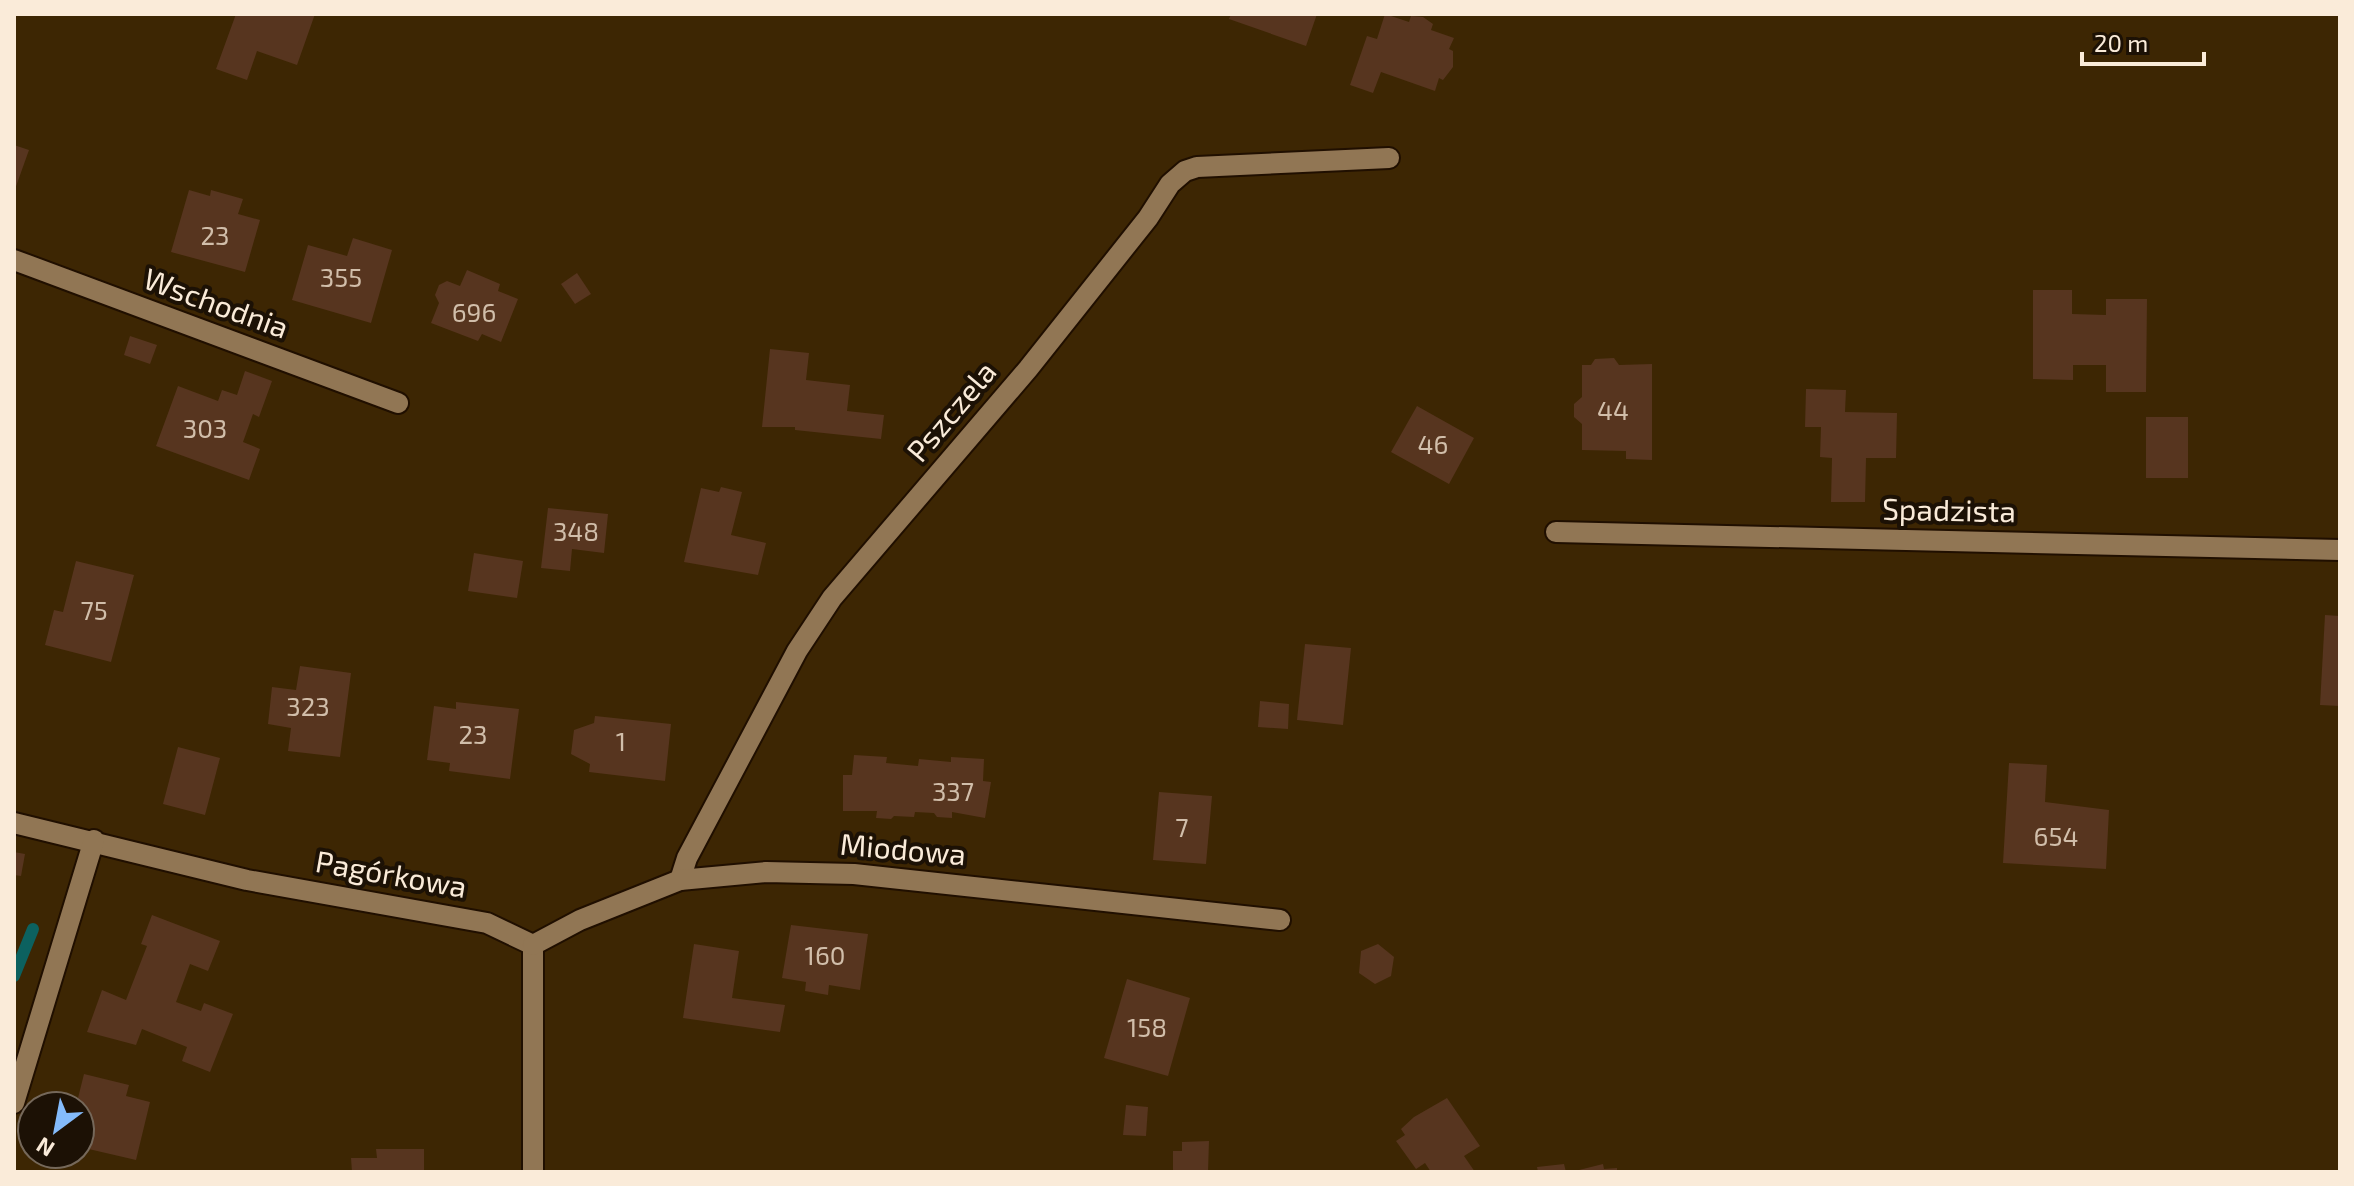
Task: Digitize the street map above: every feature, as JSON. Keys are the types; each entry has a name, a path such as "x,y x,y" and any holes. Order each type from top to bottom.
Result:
{"street":[{"name":"Pszczela","path":"680,880 687,858 797,651 832,598 1028,369 1148,218 1170,184 1185,171 1197,167 1389,158"},
{"name":"Wschodnia","path":"14,260 398,403"},
{"name":"Spadzista","path":"1556,532 2340,550"},
{"name":"Pagórkowa","path":"14,823 94,840 247,880 487,923 533,945"},
{"path":"14,1103 94,840"},
{"name":"Miodowa","path":"533,945 580,920 680,880 766,872 854,874 1280,920"},
{"path":"533,945 533,1172"}],"building":[{"path":"236,14 315,14 297,65 257,51 247,80 216,69"},
{"path":"1231,14 1317,14 1306,46 1229,19"},
{"path":"1385,14 1409,22 1411,16 1423,17 1433,24 1431,30 1454,38 1449,49 1453,51 1453,67 1443,80 1439,78 1435,91 1381,72 1373,93 1350,85 1367,36 1377,39"},
{"path":"14,145 29,150 14,192"},
{"path":"189,190 210,196 211,190 243,199 238,214 260,220 245,272 171,252"},
{"path":"353,238 392,250 371,323 292,300 308,245 347,256"},
{"path":"467,270 500,284 498,291 518,299 501,342 482,334 478,341 431,323 439,303 435,295 439,285 447,281 460,286"},
{"path":"577,273 591,294 575,304 561,284"},
{"path":"2033,290 2072,290 2072,314 2106,315 2106,299 2147,299 2146,392 2106,392 2106,365 2073,365 2073,380 2033,379"},
{"path":"130,336 157,345 150,364 124,355"},
{"path":"770,349 809,353 806,380 850,385 847,411 884,415 881,439 795,430 795,427 762,427"},
{"path":"1614,358 1619,365 1652,364 1652,460 1626,459 1626,451 1582,450 1582,424 1574,417 1574,404 1582,397 1582,365 1591,365 1595,359"},
{"path":"245,371 272,381 259,417 253,414 243,442 260,449 249,480 156,446 178,386 218,401 222,390 237,395"},
{"path":"1806,389 1846,390 1845,412 1897,413 1896,458 1866,458 1865,502 1831,502 1832,458 1820,457 1821,427 1805,427"},
{"path":"1417,406 1474,438 1449,484 1391,452"},
{"path":"2146,417 2188,417 2188,478 2146,478"},
{"path":"721,487 742,492 731,535 766,543 758,575 684,562 701,488 719,492"},
{"path":"548,508 608,514 604,553 572,549 570,571 541,568"},
{"path":"474,553 523,561 517,598 468,591"},
{"path":"76,561 134,575 111,662 45,645 54,610 63,612"},
{"path":"2325,615 2340,616 2340,706 2320,705"},
{"path":"1305,644 1351,648 1343,725 1297,720"},
{"path":"300,666 351,673 340,757 288,751 291,728 268,724 272,687 296,690"},
{"path":"1260,701 1289,704 1288,729 1258,727"},
{"path":"456,702 519,709 510,779 449,771 450,763 427,760 434,706 456,709"},
{"path":"595,716 671,724 665,781 589,772 590,764 571,754 574,730 594,723"},
{"path":"178,747 220,758 205,815 163,804"},
{"path":"854,755 887,757 886,763 918,766 919,759 951,762 951,757 984,759 983,781 991,782 985,818 952,812 952,818 915,812 914,817 894,816 891,819 876,818 877,811 843,811 843,775 852,775"},
{"path":"2009,763 2047,765 2045,802 2109,810 2106,869 2003,863"},
{"path":"1159,792 1212,796 1206,864 1153,860"},
{"path":"14,852 25,854 21,876 14,875"},
{"path":"152,915 220,941 208,971 190,964 176,1002 201,1011 204,1003 233,1014 210,1072 182,1061 187,1047 142,1029 136,1045 87,1032 102,990 126,1000 147,946 141,944"},
{"path":"791,925 868,934 860,990 829,985 828,995 805,991 806,982 782,978"},
{"path":"694,944 739,951 732,998 785,1005 780,1032 683,1018"},
{"path":"1378,944 1394,957 1391,976 1375,984 1359,973 1361,951"},
{"path":"1127,979 1190,998 1168,1076 1104,1058"},
{"path":"84,1074 129,1085 126,1096 150,1102 136,1160 96,1151 96,1090 80,1090"},
{"path":"1447,1098 1480,1146 1464,1156 1475,1172 1431,1172 1425,1163 1416,1169 1396,1141 1405,1135 1401,1129 1414,1117"},
{"path":"1126,1105 1148,1107 1146,1136 1123,1135"},
{"path":"1209,1141 1208,1172 1173,1172 1173,1151 1182,1151 1182,1142"},
{"path":"376,1149 424,1149 424,1172 352,1172 351,1158 377,1158"},
{"path":"1564,1164 1566,1172 1538,1172 1537,1167"},
{"path":"1603,1164 1604,1169 1617,1168 1617,1172 1571,1172"}],"waterway":[{"path":"14,976 33,929"}]}
